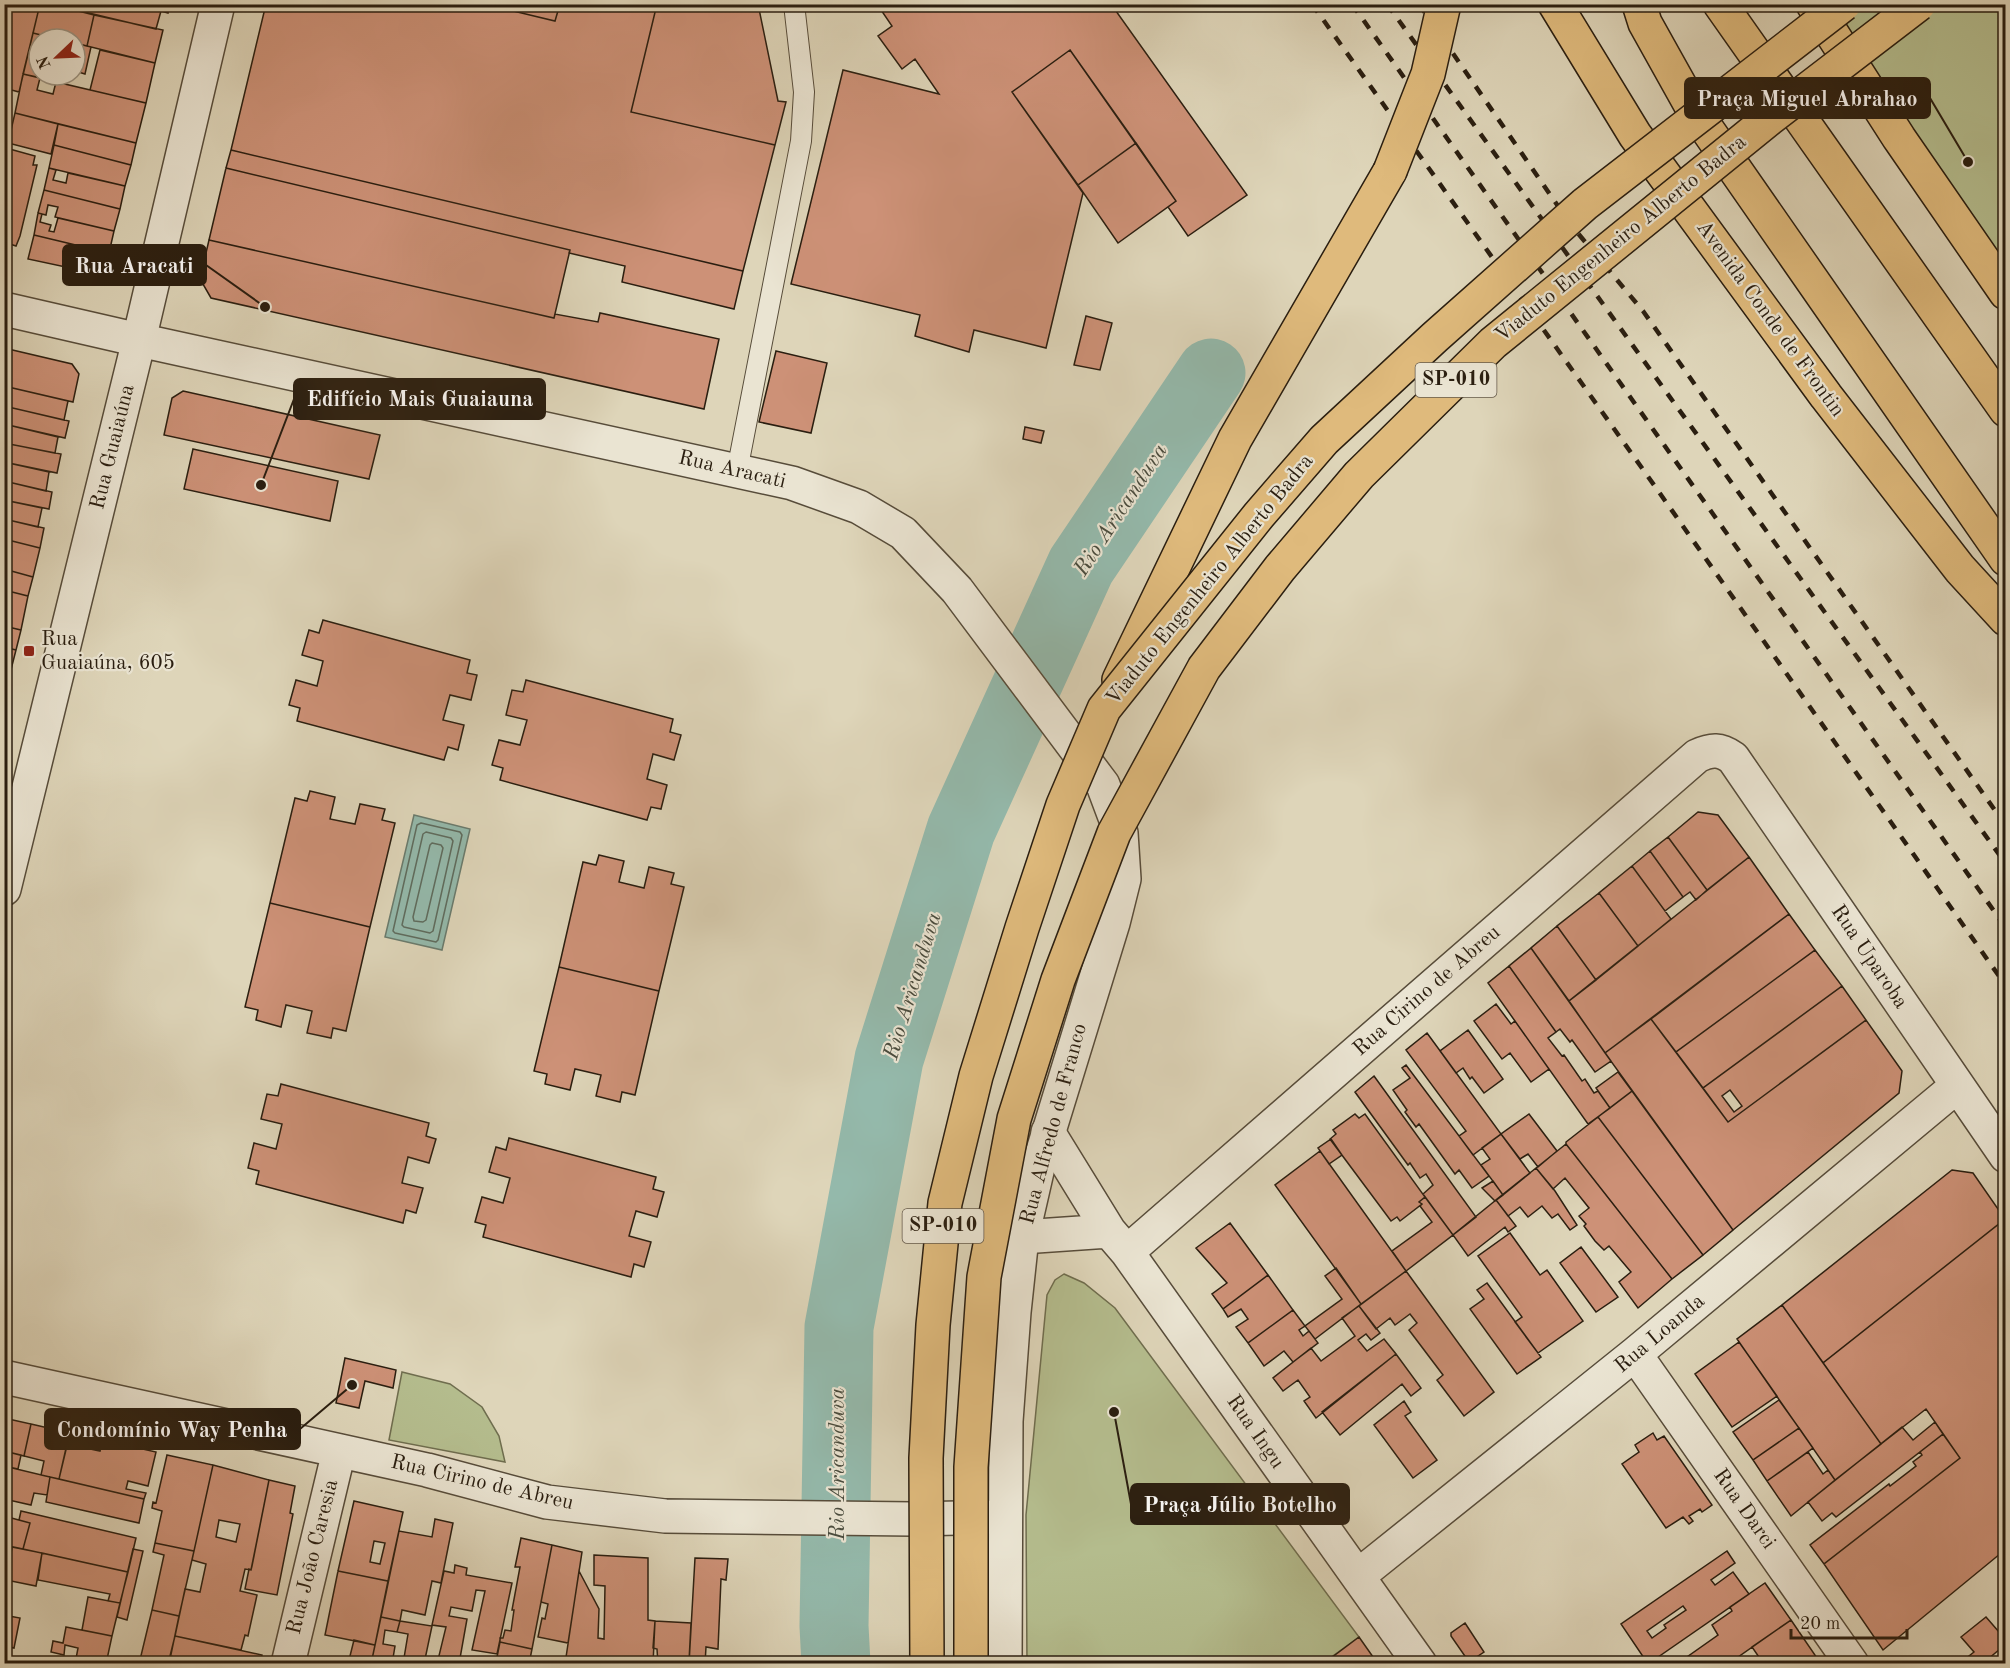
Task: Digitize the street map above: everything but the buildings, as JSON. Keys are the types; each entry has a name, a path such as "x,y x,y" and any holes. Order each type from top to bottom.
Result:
{"highway":[{"path":"1104,709 1235,439 1390,171 1428,74 1444,4"},
{"name":"Avenida Conde de Frontin","path":"1555,4 1635,135 1826,396 1960,569 2006,619"},
{"path":"1639,4 1645,23 1693,109 2006,559"},
{"path":"1720,4 2006,410"},
{"path":"1813,4 1899,138 2006,293"},
{"name":"Viaduto Engenheiro Alberto Badra","path":"927,1664 926,1458 933,1325 945,1203 976,1076 1022,928 1063,805 1104,709 1259,515 1324,441 1435,337 1585,204 1844,4"},
{"name":"Viaduto Engenheiro Alberto Badra","path":"971,1664 971,1467 984,1277 1014,1119 1058,980 1114,833 1204,668 1280,568 1359,475 1493,343 1769,118 1919,4"}],"street":[{"name":"Rua Guaiaúna","path":"4,889 139,340 218,4"},
{"name":"Rua Aracati","path":"4,309 792,483 859,507 903,533 957,590 1094,776"},
{"name":"Rua Cirino de Abreu","path":"1118,1241 1697,756 1710,750 1721,750 1733,758"},
{"name":"Rua Uparoba","path":"1733,758 2006,1156"},
{"name":"Rua Alfredo de Franco","path":"1005,1664 1006,1421 1022,1237 1038,1167 1113,923 1124,879 1121,832 1103,785 1094,776"},
{"name":"Rua Loanda","path":"1358,1576 1635,1354 1957,1086"},
{"name":"Rua Ingu","path":"1048,1132 1118,1241 1420,1664"},
{"path":"1022,1237 1118,1241"},
{"name":"Rua Darci","path":"1635,1354 1852,1664"},
{"name":"Rua Cirino de Abreu","path":"4,1377 427,1470 547,1503 665,1516 913,1519 1004,1517"},
{"name":"Rua João Caresia","path":"288,1664 339,1451"}],"lane":[{"path":"737,471 801,141 804,92 794,4"}],"shaded area":[{"path":"1826,5 2005,5 2005,266"},
{"path":"1064,1274 1084,1283 1115,1308 1359,1637 1323,1663 1027,1664 1026,1515 1047,1295 1055,1280"},
{"path":"402,1372 450,1384 482,1407 499,1436 505,1462 389,1440"}],"water":[{"path":"414,815 470,829 442,950 385,937"}],"waterway":[{"name":"Rio Aricanduva","path":"836,1664 834,1626 839,1327 889,1059 961,830 1081,566 1211,373"}],"railway":[{"path":"1312,4 2006,986"},
{"path":"1352,4 2006,928"},
{"path":"1387,4 2006,864"},
{"path":"1419,4 1571,225 1643,311 2006,826"}],"place":[{"name":"Praça Miguel Abrahao","path":"1968,162"},
{"name":"Rua Aracati","path":"265,307"},
{"name":"Edifício Mais Guaiauna","path":"261,485"},
{"name":"Rua Guaiaúna, 605","path":"29,651"},
{"name":"Condomínio Way Penha","path":"352,1385"},
{"name":"Praça Júlio Botelho","path":"1114,1412"}]}
